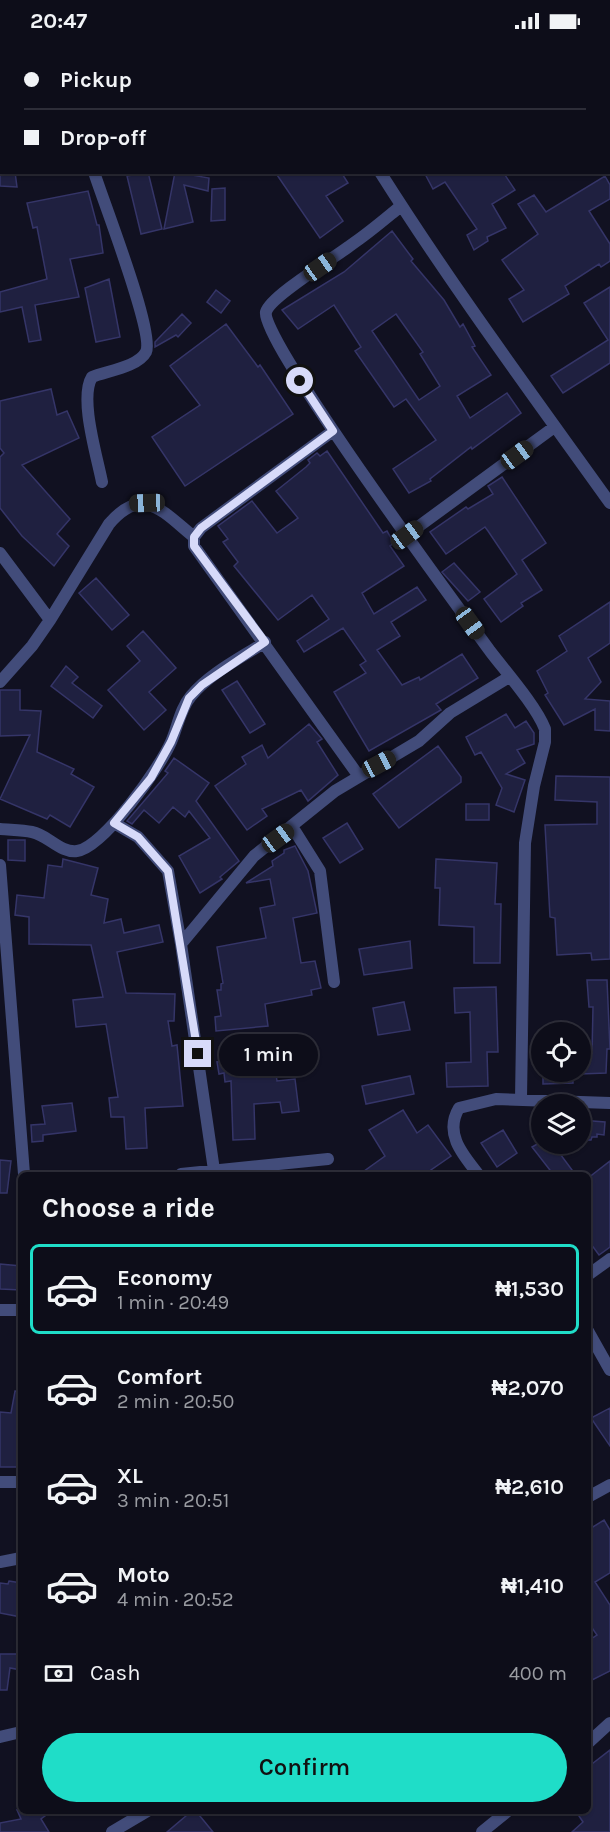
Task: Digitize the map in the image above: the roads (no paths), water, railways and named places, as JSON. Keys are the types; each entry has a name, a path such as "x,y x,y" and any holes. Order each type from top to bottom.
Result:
{"street":[{"path":"95,174 133,285 148,343 145,354 135,362 92,377 88,383 87,404 102,482"},
{"path":"381,174 553,428 610,502"},
{"path":"401,206 353,244 288,290 269,306 265,314 267,325 277,344 333,431 545,729 545,742 529,809 525,843 521,1099"},
{"path":"407,535 553,428"},
{"path":"333,431 201,528 194,537 194,546 265,642 358,776"},
{"path":"0,682 32,646 109,524 121,510 135,503 147,503 157,507 194,537"},
{"path":"0,553 50,620"},
{"path":"0,829 34,832 57,846 75,851 98,839 114,823 155,770 171,742 189,698 202,685 265,642"},
{"path":"181,944 254,856 292,828 309,811 358,776 419,741 450,713 509,677"},
{"path":"114,823 138,837 164,864 181,944 214,1170"},
{"path":"292,828 316,861 320,871 334,982"},
{"path":"0,865 8,941 24,1172"},
{"path":"477,1172 457,1144 452,1130 453,1117 459,1108 475,1102 521,1099 610,1103"},
{"path":"198,1172 328,1159"},
{"path":"591,1273 610,1259"},
{"path":"0,1310 18,1310"},
{"path":"591,1336 610,1370"},
{"path":"0,1482 18,1482"},
{"path":"591,1495 610,1485"},
{"path":"0,1562 18,1559"},
{"path":"591,1740 610,1723"},
{"path":"0,1737 18,1733"},
{"path":"114,1831 143,1814"},
{"path":"490,1830 505,1814"}]}
